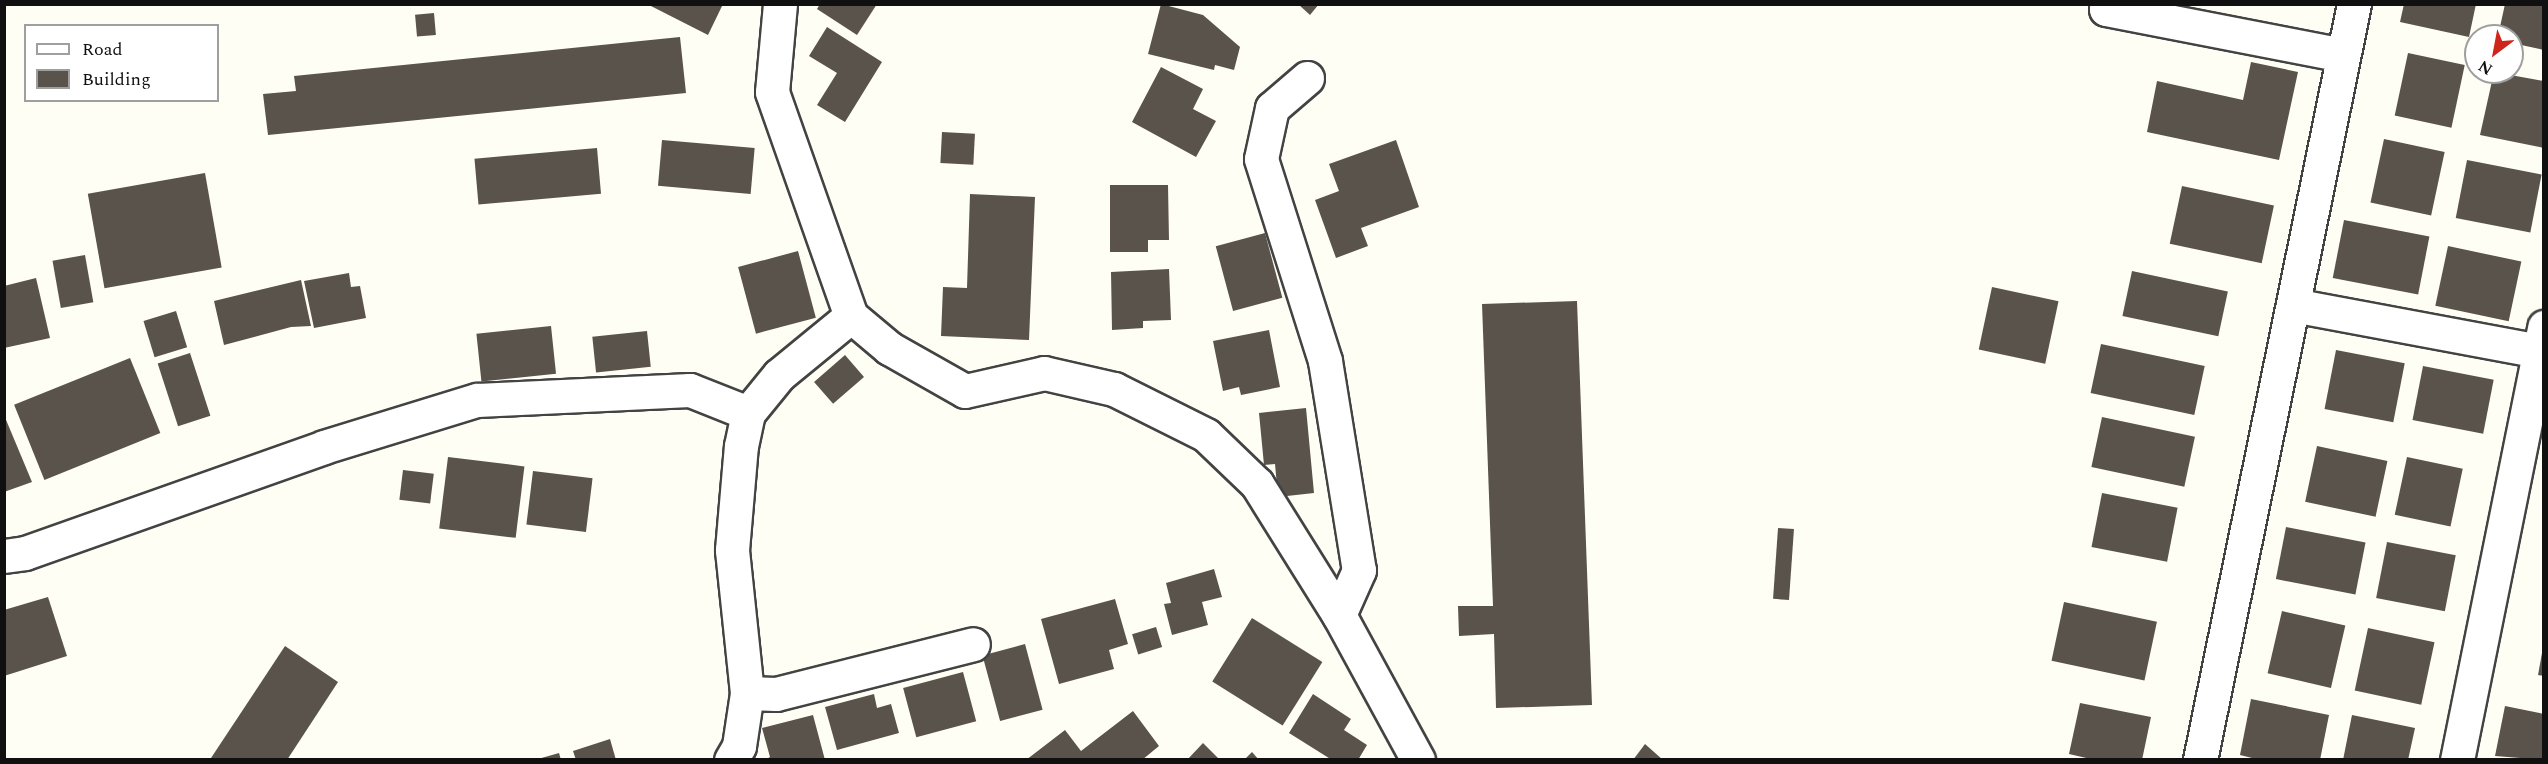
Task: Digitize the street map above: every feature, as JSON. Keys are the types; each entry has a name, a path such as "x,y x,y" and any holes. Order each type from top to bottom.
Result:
{"street":[{"path":"780,4 772,92 851,316 889,348 965,391 1044,373 1114,389 1206,435 1257,484 1339,615 1418,759"},
{"path":"2107,4 2106,9 2342,55"},
{"path":"2200,759 2354,4"},
{"path":"1307,78 1272,108 1261,159 1325,361 1359,570 1339,615"},
{"path":"2293,305 2541,339 2457,759"},
{"path":"731,759 739,746 747,693 732,550 741,446 748,413 779,375 851,316"},
{"path":"4,556 25,553 324,447 477,400 690,390 748,413"},
{"path":"747,693 776,694 973,644"}],"building":[{"path":"647,4 723,4 708,35"},
{"path":"820,4 877,4 857,35 817,9"},
{"path":"1161,4 1203,15 1240,47 1234,70 1215,65 1214,70 1148,54"},
{"path":"1298,4 1319,4 1310,15"},
{"path":"2404,4 2476,4 2472,24 2464,24 2464,36 2400,22"},
{"path":"2505,4 2544,4 2544,50 2524,46 2524,24 2501,24"},
{"path":"434,13 436,35 417,37 415,15"},
{"path":"827,27 882,62 845,122 817,105 837,73 809,56"},
{"path":"680,37 686,93 268,135 263,94 296,91 294,76"},
{"path":"2408,53 2464,65 2451,128 2395,116"},
{"path":"2251,62 2298,72 2279,160 2147,132 2157,81 2243,100"},
{"path":"1161,67 1203,89 1193,109 1216,121 1196,157 1132,122"},
{"path":"2524,77 2544,81 2544,148 2480,135 2491,84 2524,84"},
{"path":"942,132 975,134 973,165 940,163"},
{"path":"2384,139 2445,152 2431,215 2370,203"},
{"path":"662,140 755,148 751,194 658,186"},
{"path":"1396,140 1419,207 1361,228 1368,246 1336,258 1315,200 1339,191 1329,164"},
{"path":"597,148 601,194 478,205 474,159"},
{"path":"2467,160 2542,175 2530,232 2456,218"},
{"path":"205,173 222,268 104,288 88,194"},
{"path":"1110,185 1168,185 1169,240 1148,240 1148,252 1110,252"},
{"path":"2182,186 2274,206 2262,263 2170,244"},
{"path":"970,194 1035,197 1029,340 941,336 943,287 967,288"},
{"path":"2344,220 2429,237 2418,295 2333,278"},
{"path":"1265,233 1282,298 1233,311 1216,246"},
{"path":"2448,246 2521,262 2509,321 2435,306"},
{"path":"798,251 816,318 756,334 738,267"},
{"path":"85,255 93,302 61,308 53,261"},
{"path":"1169,269 1171,320 1143,321 1143,328 1112,330 1111,272"},
{"path":"2132,271 2228,291 2218,336 2122,316"},
{"path":"349,273 351,287 360,286 366,318 314,328 304,281"},
{"path":"36,278 50,338 4,348 4,286"},
{"path":"301,280 311,326 291,327 224,345 214,301"},
{"path":"1992,287 2059,301 2045,364 1979,350"},
{"path":"1577,301 1592,705 1496,708 1494,634 1459,636 1458,606 1493,606 1482,304"},
{"path":"176,311 187,347 155,357 143,321"},
{"path":"551,326 556,374 481,382 476,334"},
{"path":"1269,330 1280,387 1241,395 1239,387 1223,391 1213,341"},
{"path":"647,331 651,367 596,373 592,337"},
{"path":"2101,344 2205,366 2194,415 2091,393"},
{"path":"2336,350 2405,363 2393,422 2325,409"},
{"path":"190,353 210,416 178,426 158,364"},
{"path":"845,355 864,377 833,404 814,382"},
{"path":"130,358 160,433 44,480 14,405"},
{"path":"2423,366 2494,380 2483,434 2413,420"},
{"path":"1306,408 1314,493 1278,497 1275,464 1264,465 1259,413"},
{"path":"4,415 32,482 4,492"},
{"path":"2102,417 2195,437 2184,487 2091,467"},
{"path":"2317,446 2387,461 2376,517 2305,502"},
{"path":"448,457 524,466 516,538 439,528"},
{"path":"2407,457 2463,469 2450,527 2395,515"},
{"path":"403,470 434,474 430,504 399,500"},
{"path":"533,471 593,478 586,532 526,525"},
{"path":"2102,493 2178,508 2167,562 2092,547"},
{"path":"2286,527 2366,542 2355,594 2276,579"},
{"path":"1778,528 1794,529 1789,600 1773,599"},
{"path":"2387,542 2456,555 2445,611 2376,598"},
{"path":"1214,569 1222,597 1202,602 1208,625 1172,635 1164,604 1171,603 1166,583"},
{"path":"48,597 67,656 4,676 4,610"},
{"path":"1115,599 1128,644 1109,650 1114,669 1059,684 1041,619"},
{"path":"2064,602 2157,622 2144,680 2052,661"},
{"path":"2282,611 2345,626 2331,688 2268,673"},
{"path":"1252,618 1322,662 1283,726 1212,682"},
{"path":"1156,627 1162,647 1138,654 1132,634"},
{"path":"2368,628 2435,642 2421,705 2355,691"},
{"path":"1025,644 1043,710 1000,721 982,655"},
{"path":"285,646 338,682 287,760 214,760 211,758"},
{"path":"2542,653 2544,653 2544,676 2538,675"},
{"path":"963,672 976,721 916,737 903,688"},
{"path":"874,694 877,708 891,704 899,733 837,750 825,707"},
{"path":"1313,694 1351,719 1344,730 1367,745 1358,760 1332,760 1289,733"},
{"path":"2251,699 2329,715 2320,760 2260,760 2240,755"},
{"path":"2080,703 2151,717 2142,760 2095,760 2069,754"},
{"path":"2505,706 2544,714 2544,760 2495,756"},
{"path":"1133,711 1159,746 1142,760 1026,760 1065,730 1081,751"},
{"path":"813,715 825,760 765,760 770,757 762,728"},
{"path":"2352,715 2415,728 2408,760 2343,760"},
{"path":"610,739 616,760 576,760 573,751"},
{"path":"1203,743 1220,760 1187,760"},
{"path":"1645,744 1663,760 1633,760"},
{"path":"1252,752 1259,760 1244,760"},
{"path":"559,753 561,760 538,760 538,759"}]}
